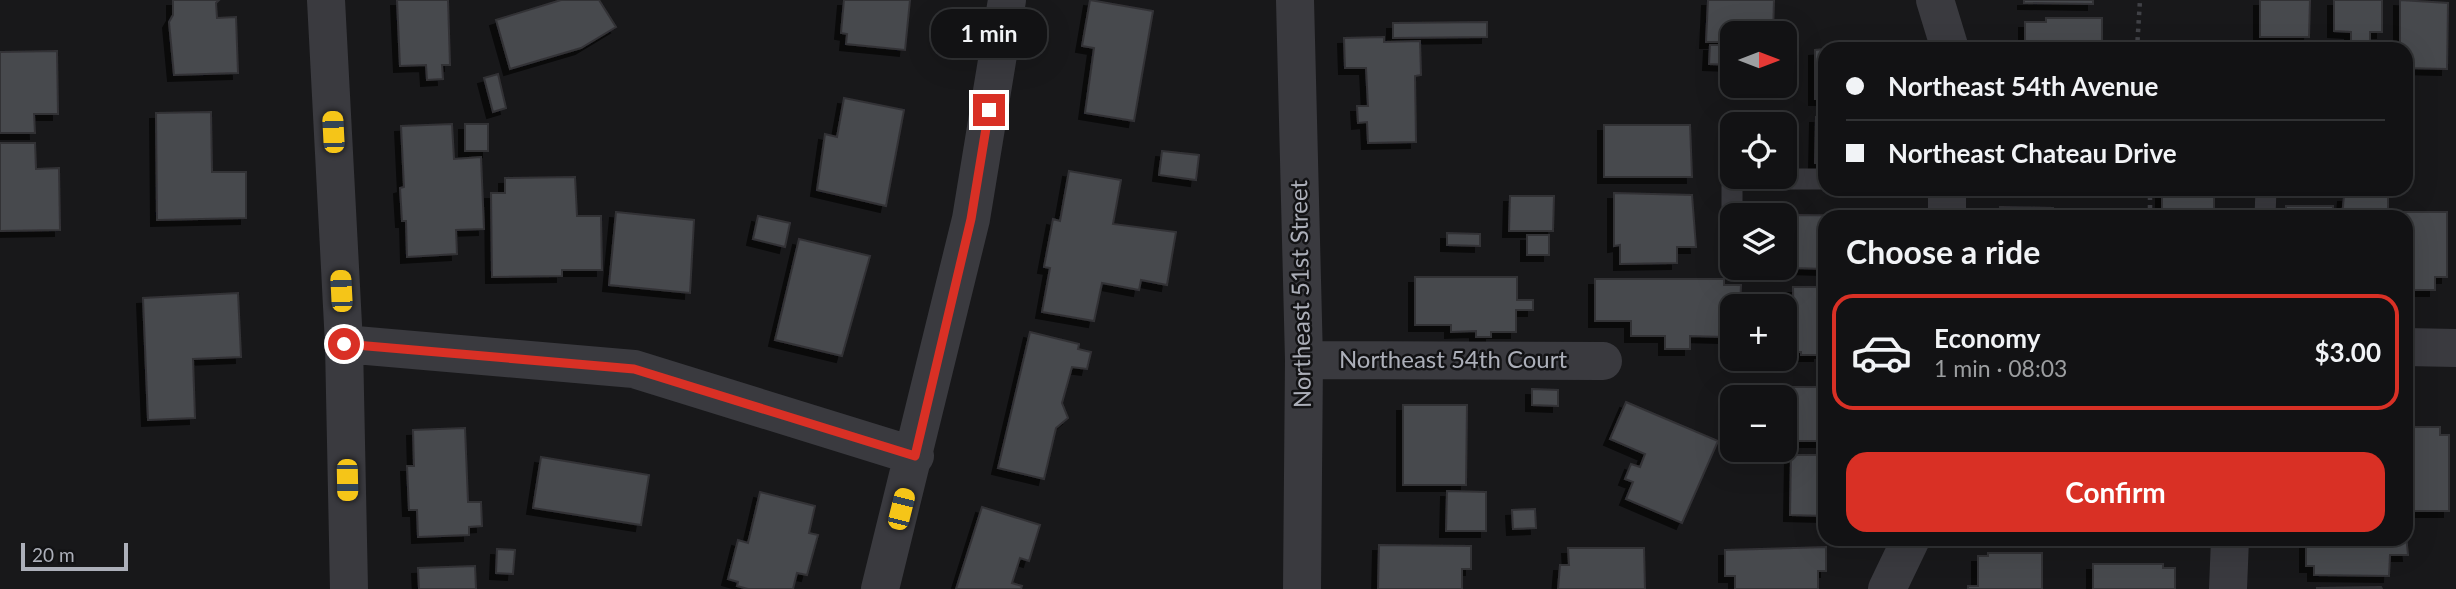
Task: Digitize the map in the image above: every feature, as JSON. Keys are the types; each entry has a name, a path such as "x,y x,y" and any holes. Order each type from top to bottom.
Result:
{"street":[{"path":"326,0 344,344 349,589"},
{"path":"880,589 915,456 971,219 1007,0"},
{"name":"Northeast 51st Street","path":"1295,0 1304,360 1302,589"},
{"path":"1935,0 1948,42"},
{"path":"344,344 634,369 915,456"},
{"path":"2413,347 2456,348"},
{"name":"Northeast 54th Court","path":"1304,360 1602,361"},
{"path":"1886,589 1908,546"},
{"path":"2228,589 2230,546"}],"lane":[{"path":"1797,180 1818,180"}],"path":[{"path":"2137,42 2140,0"}],"building":[{"path":"173,0 219,0 216,3 217,18 236,17 238,73 174,75 169,22 173,15"},
{"path":"397,0 448,0 450,65 442,65 443,79 427,80 426,65 400,66"},
{"path":"561,0 599,0 616,27 581,48 510,69 496,20"},
{"path":"844,0 910,0 905,50 846,44 847,34 841,33"},
{"path":"1090,0 1153,11 1134,121 1085,113 1094,48 1082,46"},
{"path":"1708,0 1774,0 1773,21 1720,21 1720,42 1706,42"},
{"path":"2024,0 2093,0 2093,4 2024,3"},
{"path":"2260,0 2310,0 2309,37 2260,37"},
{"path":"2334,0 2382,0 2382,32 2370,32 2370,41 2351,41 2351,32 2334,31"},
{"path":"2400,0 2448,3 2447,69 2413,68 2413,42 2400,42"},
{"path":"2046,18 2102,18 2102,42 2025,42 2025,22 2046,22"},
{"path":"1487,22 1487,37 1393,38 1393,23"},
{"path":"1384,37 1384,42 1420,41 1421,75 1415,76 1416,142 1368,143 1367,122 1358,123 1357,106 1368,106 1366,68 1345,68 1344,38"},
{"path":"1710,45 1720,45 1720,64 1709,64"},
{"path":"1815,50 1818,50 1818,99 1815,99"},
{"path":"57,51 58,114 34,114 35,133 0,133 0,52"},
{"path":"498,74 506,108 493,112 484,78"},
{"path":"844,98 904,110 886,206 817,190 825,134 837,137"},
{"path":"211,112 212,172 246,172 246,218 157,220 156,113"},
{"path":"1816,117 1818,117 1818,163 1815,163"},
{"path":"452,124 454,159 481,157 484,229 456,230 457,254 407,257 406,221 402,221 400,188 404,187 401,126"},
{"path":"465,124 488,124 488,151 465,151"},
{"path":"1604,125 1690,125 1692,177 1604,177"},
{"path":"0,143 35,143 36,169 59,168 60,230 0,231"},
{"path":"1162,151 1199,155 1196,180 1159,175"},
{"path":"1069,171 1121,180 1113,224 1176,232 1167,285 1141,280 1139,290 1102,283 1094,321 1042,312 1050,268 1044,267 1053,219 1060,221"},
{"path":"575,177 577,216 601,216 602,270 562,270 562,276 492,277 491,193 505,193 505,178"},
{"path":"1614,193 1692,195 1696,247 1677,247 1677,263 1620,264 1620,245 1614,246"},
{"path":"1510,196 1554,196 1553,231 1509,231"},
{"path":"2162,196 2214,196 2214,210 2162,210"},
{"path":"2344,196 2388,196 2388,210 2343,210"},
{"path":"2286,206 2333,206 2333,210 2286,210"},
{"path":"2000,207 2053,208 2053,210 2000,210"},
{"path":"616,212 694,220 690,293 609,285"},
{"path":"2413,212 2447,212 2447,277 2435,277 2435,290 2413,290"},
{"path":"1797,215 1818,215 1818,269 1797,268"},
{"path":"758,216 790,223 785,247 753,239"},
{"path":"1447,233 1480,234 1480,246 1447,245"},
{"path":"1527,235 1549,235 1549,255 1527,255"},
{"path":"799,239 870,256 842,356 775,340"},
{"path":"1415,277 1517,277 1517,300 1533,300 1533,310 1516,310 1516,332 1491,332 1491,337 1476,337 1476,331 1451,332 1451,325 1415,325"},
{"path":"1595,279 1720,279 1724,280 1724,285 1741,285 1741,294 1720,294 1720,337 1690,336 1690,349 1665,349 1665,336 1631,336 1631,321 1595,321"},
{"path":"1793,287 1818,287 1818,355 1801,355 1801,352 1797,352 1797,294 1793,294"},
{"path":"238,293 241,357 193,359 195,418 148,420 143,298"},
{"path":"1030,332 1079,344 1078,349 1091,352 1087,369 1072,367 1062,403 1068,418 1056,428 1044,479 998,468"},
{"path":"1797,387 1818,387 1818,441 1797,441"},
{"path":"1532,389 1558,390 1558,406 1532,405"},
{"path":"1626,402 1718,441 1682,523 1626,499 1633,482 1625,479 1631,464 1640,467 1645,454 1610,439"},
{"path":"1403,405 1467,405 1466,485 1403,485"},
{"path":"2413,427 2440,427 2440,435 2449,435 2449,511 2413,511"},
{"path":"465,428 468,502 481,502 482,526 469,527 469,535 418,537 417,510 409,510 407,466 414,466 413,430"},
{"path":"1797,455 1818,455 1818,516 1790,515 1791,462 1797,462"},
{"path":"541,457 649,475 641,525 533,508"},
{"path":"1447,491 1486,492 1486,531 1446,531"},
{"path":"760,492 815,506 809,533 818,535 807,575 797,573 793,589 748,589 737,586 738,582 728,579 738,540 748,543"},
{"path":"982,507 1040,525 1029,561 1020,558 1012,583 1022,586 1021,589 956,589"},
{"path":"1535,509 1536,528 1513,529 1512,510"},
{"path":"1379,545 1471,546 1471,569 1462,569 1462,589 1378,589"},
{"path":"2306,546 2407,546 2408,555 2390,555 2389,576 2314,575 2314,566 2306,566"},
{"path":"1826,547 1826,571 1818,571 1818,589 1735,589 1735,576 1725,576 1725,550"},
{"path":"1568,548 1644,548 1645,589 1558,589 1560,565 1569,565"},
{"path":"497,549 515,550 513,574 496,573"},
{"path":"1988,553 2042,553 2042,589 1968,589 1968,586 1978,586 1978,556 1988,556"},
{"path":"2093,564 2163,564 2163,568 2175,568 2175,589 2093,589"},
{"path":"475,566 476,589 419,589 418,568"},
{"path":"2317,588 2382,589 2317,589"}],"route":[{"path":"344,344 634,369 915,456 971,219 989,110"}]}
